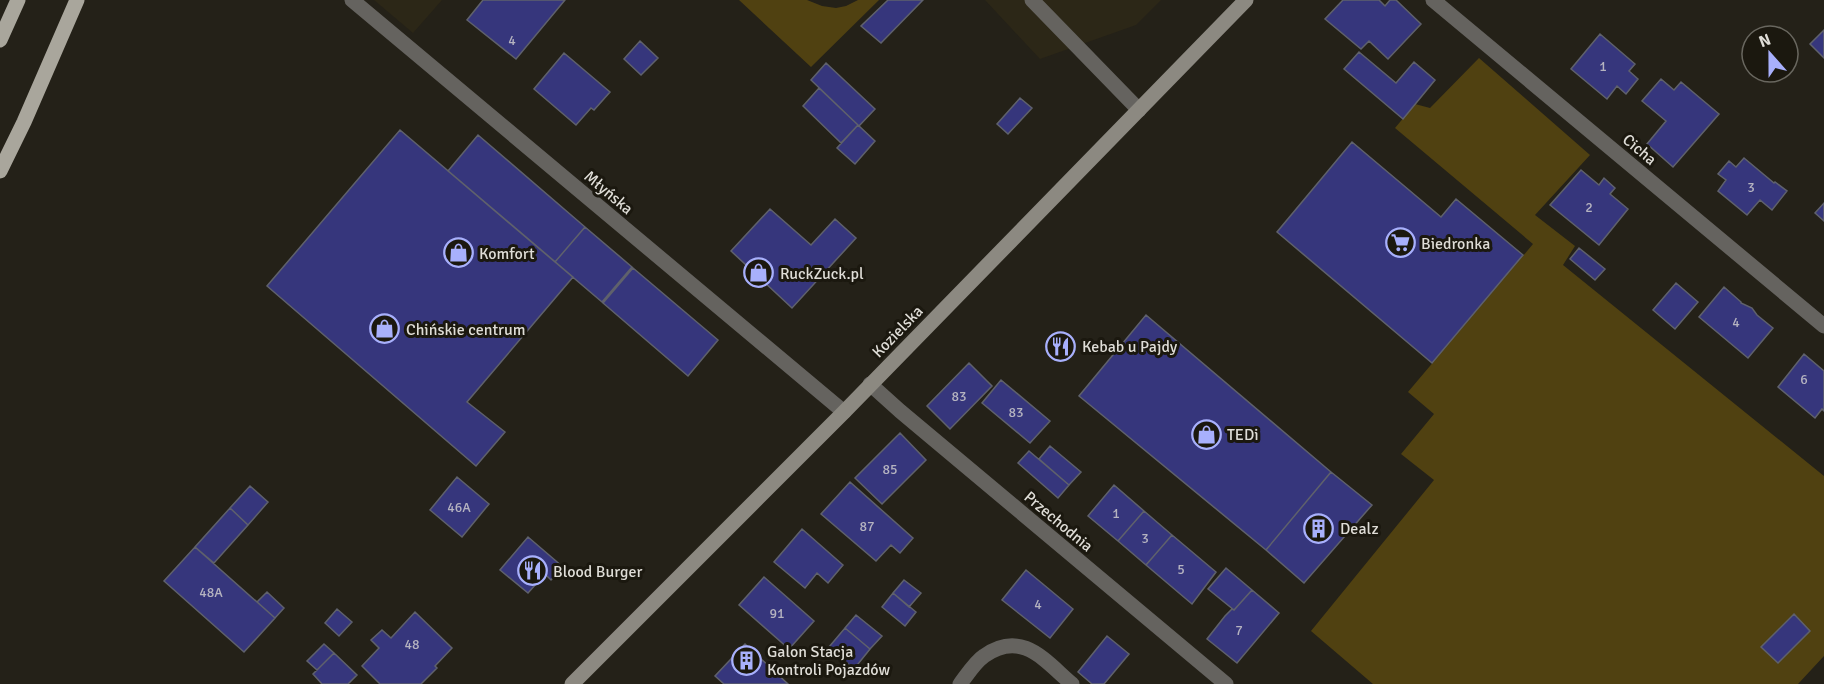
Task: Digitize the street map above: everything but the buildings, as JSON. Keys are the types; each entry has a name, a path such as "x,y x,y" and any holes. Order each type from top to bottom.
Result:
{"main road":[{"path":"0,40 18,0"},
{"path":"0,171 77,0"},
{"name":"Kozielska","path":"572,684 844,412 1246,0"}],"street":[{"name":"Młyńska","path":"351,0 844,412"},
{"path":"1032,0 1139,110"},
{"name":"Cicha","path":"1433,0 1824,326"},
{"name":"Przechodnia","path":"870,384 1226,684"},
{"path":"960,684 984,656 1008,644 1029,648 1072,684"}],"shaded area":[{"path":"374,0 442,0 413,33"},
{"path":"739,0 807,0 836,8 858,0 879,0 811,67"},
{"path":"985,0 1161,0 1136,25 1040,59"},
{"path":"1479,58 1590,155 1535,215 1575,246 1563,265 1824,476 1824,656 1798,684 1373,684 1311,631 1434,480 1401,454 1434,414 1408,392 1533,244 1395,128 1415,104 1430,108"}],"place":[{"name":"Biedronka","path":"1400,243"},
{"name":"Komfort","path":"458,253"},
{"name":"RuckZuck.pl","path":"759,273"},
{"name":"Chińskie centrum","path":"385,329"},
{"name":"Kebab u Pajdy","path":"1061,346"},
{"name":"TEDi","path":"1206,434"},
{"name":"Dealz","path":"1319,528"},
{"name":"Blood Burger","path":"532,571"},
{"name":"Galon Stacja Kontroli Pojazdów","path":"746,660"}]}
